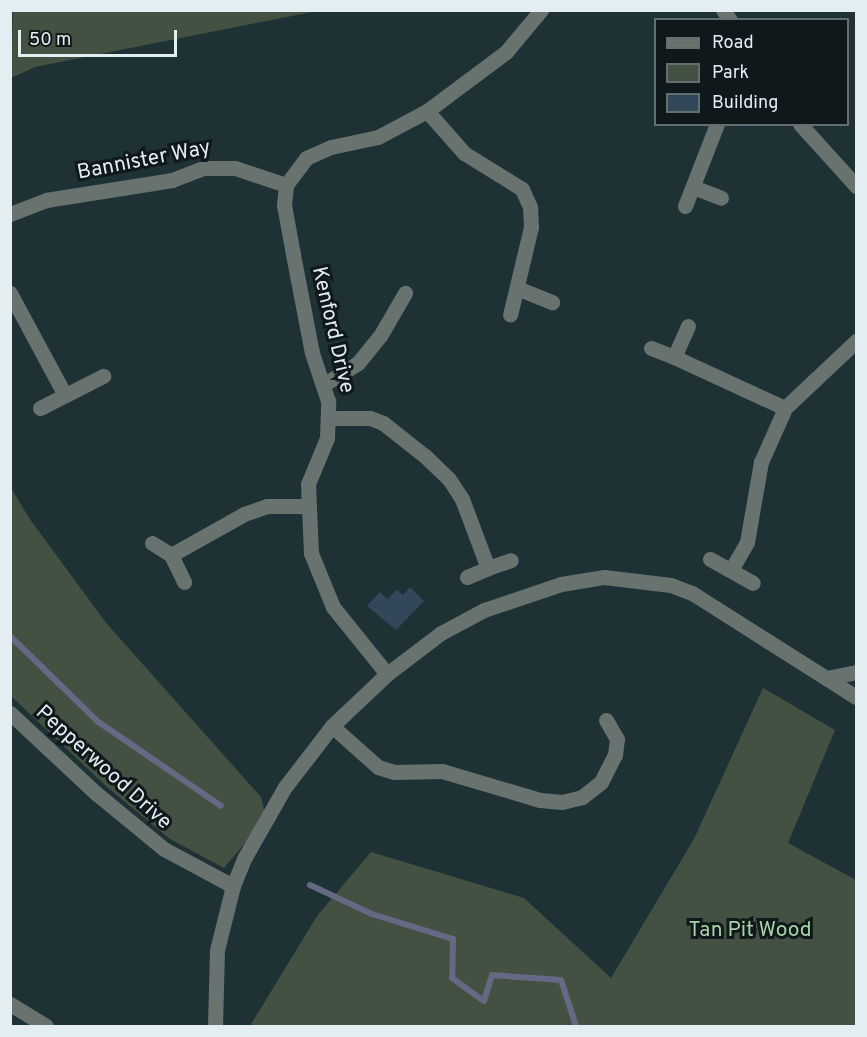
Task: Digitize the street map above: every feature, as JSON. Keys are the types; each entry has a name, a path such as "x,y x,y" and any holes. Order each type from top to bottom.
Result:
{"street":[{"path":"286,185 306,158 331,147 378,137 427,111 506,52 541,10"},
{"path":"427,111 464,153 522,189 530,207 531,226 510,315"},
{"path":"685,206 716,126"},
{"path":"802,126 856,186"},
{"name":"Bannister Way","path":"10,214 46,200 172,180 204,168 235,168 286,185"},
{"name":"Kenford Drive","path":"286,185 284,205 312,353 323,385 328,418 327,438 308,484 306,506 311,553 321,583 351,633 387,674"},
{"path":"693,187 721,198"},
{"path":"517,288 552,302"},
{"path":"10,293 65,395"},
{"path":"323,385 358,363 380,336 405,293"},
{"path":"674,357 688,326"},
{"path":"731,570 747,542 761,462 785,408 856,341"},
{"path":"651,348 785,408"},
{"path":"40,408 103,376"},
{"path":"328,418 376,421 425,456 449,478 462,499 488,568"},
{"path":"171,555 244,514 267,506 306,506"},
{"path":"152,543 171,555 184,582"},
{"path":"710,559 753,583"},
{"path":"467,577 511,560"},
{"path":"215,1026 217,950 233,886 266,818 332,726 387,674 441,633 484,610 561,584 604,577 644,579 692,593 856,698"},
{"path":"826,678 856,672"},
{"name":"Pepperwood Drive","path":"10,713 97,794 164,849 233,886"},
{"path":"332,726 378,767 394,771 442,771 540,800 562,802 582,797 601,782 615,755 617,739 606,720"},
{"path":"10,1004 46,1026"}],"green space":[{"path":"13,10 317,11 35,67 11,78"},
{"path":"10,486 29,518 107,624 261,797 266,818 224,868 170,839 107,787 11,696"},
{"name":"Tan Pit Wood","path":"763,688 835,730 788,843 856,880 856,1026 250,1026 317,916 371,852 524,898 611,978 694,839"}],"building":[{"path":"410,587 424,601 396,630 367,606 380,592 387,599 397,590 403,595"}],"waterway":[{"path":"10,636 97,721 221,806"},
{"path":"310,885 372,914 453,939 452,978 484,1001 492,975 561,980 576,1026"}]}
